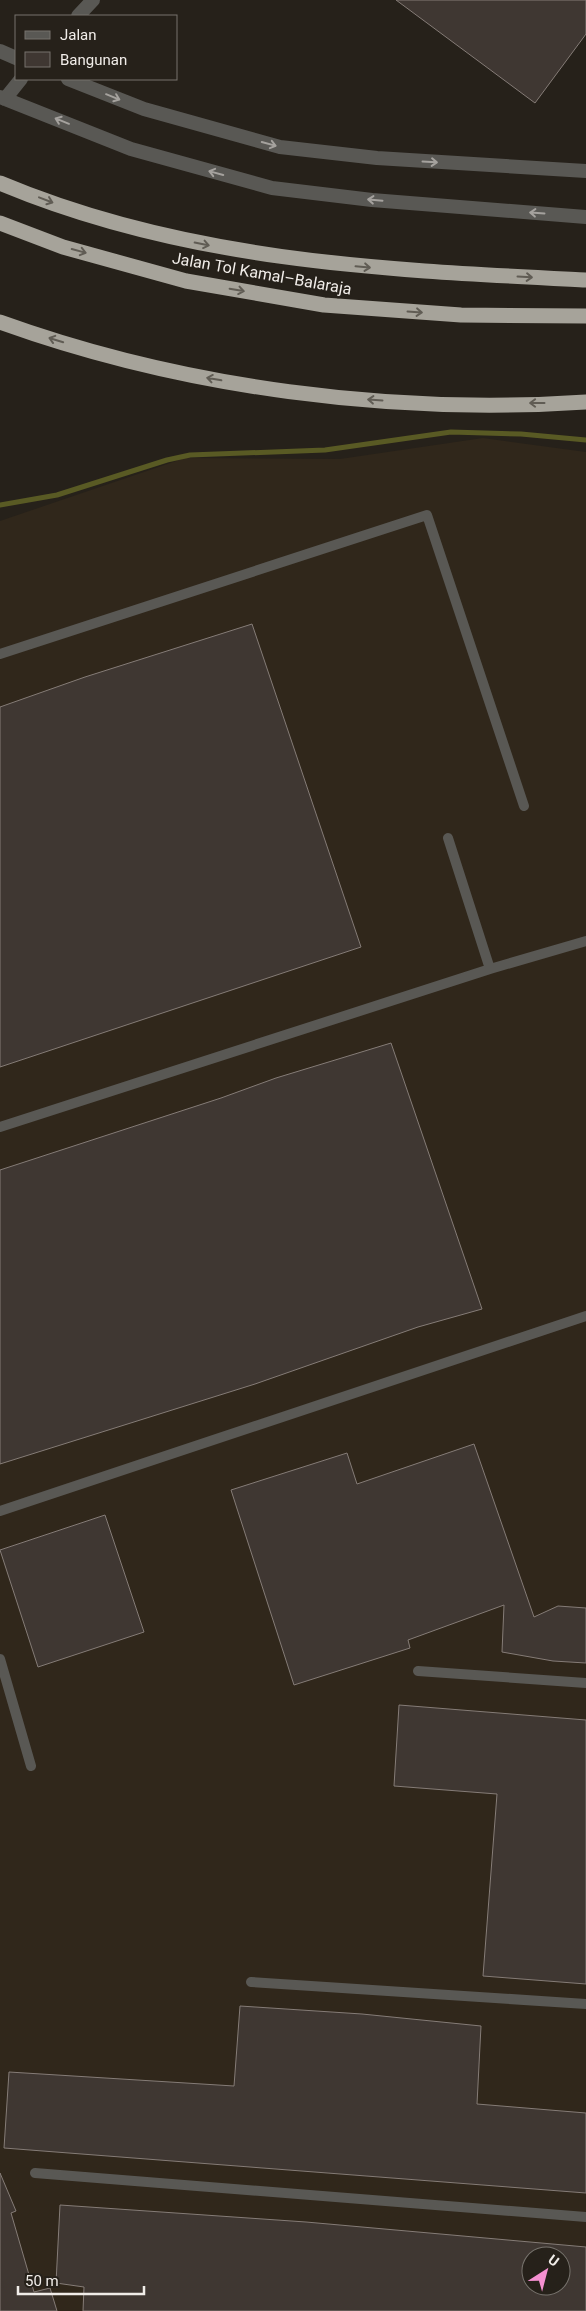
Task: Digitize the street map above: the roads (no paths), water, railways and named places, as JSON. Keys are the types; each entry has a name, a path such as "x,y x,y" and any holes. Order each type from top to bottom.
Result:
{"highway":[{"path":"0,183 69,209 126,226 247,252 336,265 396,270 586,280"},
{"name":"Jalan Tol Kamal–Balaraja","path":"0,223 63,247 186,281 324,305 461,315 586,316"},
{"path":"0,322 75,346 190,375 308,394 432,404 586,402"}],"street":[{"path":"79,15 93,0"},
{"path":"0,52 15,58"},
{"path":"20,80 2,98 131,150 272,188 372,200 586,217"},
{"path":"71,80 144,109 280,147 377,158 586,171"}],"lane":[{"path":"0,654 427,515 524,806"},
{"path":"448,838 490,969"},
{"path":"0,1127 490,969 586,941"},
{"path":"0,1511 586,1316"},
{"path":"0,1658 31,1766"},
{"path":"418,1671 586,1683"},
{"path":"251,1982 586,2004"},
{"path":"35,2173 586,2217"}],"waterway":[{"path":"0,505 57,495 167,460 190,455 325,450 451,432 521,434 586,440"}]}
